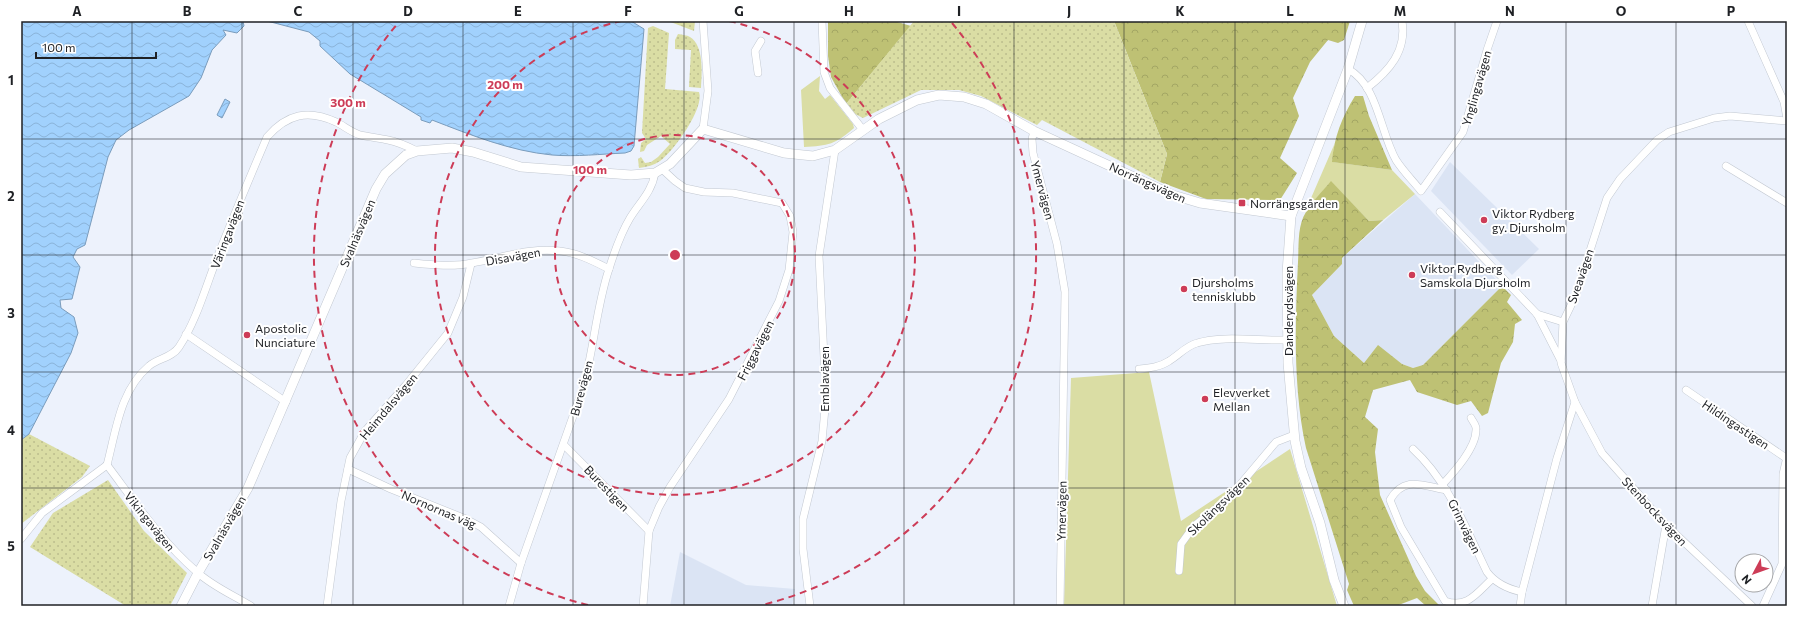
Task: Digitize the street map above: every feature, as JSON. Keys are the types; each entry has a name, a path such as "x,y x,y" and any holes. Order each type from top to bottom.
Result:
{"street":[{"path":"659,171 703,130 708,91 703,21"},
{"path":"822,21 824,72 830,88 863,130"},
{"name":"Danderydsvägen","path":"1344,606 1334,580 1320,523 1301,468 1294,436 1287,340 1287,273 1291,216 1348,69 1362,21"},
{"path":"1348,69 1358,74 1367,88 1382,76 1398,55 1404,30 1402,21"},
{"name":"Ynglingavägen","path":"1367,88 1396,160 1421,191 1463,132 1497,21"},
{"path":"1748,21 1784,102 1787,120"},
{"path":"758,73 755,51 761,42"},
{"path":"703,130 784,153 812,156 835,150 848,143 863,130 892,111 917,100 939,95 964,97 986,104 1034,131"},
{"name":"Väringavägen","path":"107,465 118,415 137,378 150,365 171,356 179,348 186,334 200,304 238,203 267,137 274,129 291,118 306,114 321,116 358,134 388,140 417,151"},
{"name":"Sveavägen","path":"1574,402 1562,363 1563,322 1575,297 1607,198 1620,179 1657,140 1669,132 1714,118 1730,116 1787,120"},
{"name":"Norrängsvägen","path":"1034,131 1173,195 1200,203 1291,216"},
{"name":"Ymervägen","path":"1034,131 1032,139 1033,153 1057,244 1065,292 1060,606"},
{"name":"Svalnäsvägen","path":"182,606 198,573 248,488 376,189 385,174 396,163 417,151 452,148 473,152 521,167 548,170 631,175 659,171"},
{"name":"Emblavägen","path":"808,605 802,519 822,441 826,398 819,256 835,150"},
{"path":"1726,166 1787,203"},
{"name":"Burevägen","path":"509,606 521,563 564,445 588,370 592,337 609,269 629,219 649,192 659,171"},
{"name":"Friggavägen","path":"643,606 649,531 670,486 730,399 770,321 789,270 793,232 790,216 782,203 732,193 704,192 685,188 659,171"},
{"path":"1440,212 1537,314 1562,363"},
{"name":"Disavägen","path":"414,263 438,265 471,264 520,253 560,250 578,254 609,269"},
{"name":"Heimdalsvägen","path":"327,606 341,501 350,458 365,431 406,385 448,333 463,297 471,264"},
{"path":"1537,314 1563,322"},
{"path":"186,334 286,402"},
{"path":"1139,369 1150,368 1168,362 1185,348 1196,343 1212,339 1287,340"},
{"name":"Hildingastigen","path":"1686,390 1786,458"},
{"path":"1520,606 1522,592 1557,458 1574,402"},
{"name":"Stenbocksvägen","path":"1574,402 1602,453 1666,525 1752,606"},
{"path":"1472,418 1477,429 1475,437 1445,487 1408,483 1395,491 1390,500 1401,527 1445,602 1456,605 1466,602 1492,579"},
{"name":"Skolängsvägen","path":"1179,571 1181,544 1194,526 1228,499 1276,442 1294,436"},
{"name":"Burestigen","path":"564,445 649,531"},
{"name":"Grimvägen","path":"1414,449 1431,466 1445,487 1487,572 1492,579 1509,589 1522,592"},
{"path":"1763,606 1782,564 1783,474 1786,458"},
{"path":"21,539 42,513 107,465"},
{"name":"Vikingavägen","path":"107,465 159,536 198,573 251,606"},
{"name":"Nornornas väg","path":"348,469 480,526 521,563"},
{"path":"1652,606 1666,525"}],"shaded area":[{"name":"Viktor Rydberg gy. Djursholm","path":"1450,162 1539,249 1512,275 1431,191"},
{"name":"Viktor Rydberg Samskola Djursholm","path":"1415,194 1502,286 1423,365 1413,368 1402,364 1390,355 1364,363 1334,336 1312,295 1342,264 1342,258"},
{"path":"680,552 746,585 795,589 792,606 670,606"}],"green space":[{"path":"668,21 695,21 694,31"},
{"path":"828,21 894,21 911,26 846,104 831,77 828,56"},
{"path":"914,21 1114,21 1167,154 1160,182 1042,120 1037,125 981,96 959,90 921,90 863,118 855,114 846,104"},
{"path":"1114,21 1350,21 1344,40 1338,43 1328,40 1310,62 1293,98 1299,116 1280,158 1297,173 1280,200 1206,199 1160,182 1167,154"},
{"path":"653,26 669,33 665,89 699,92 700,99 687,129 666,156 650,166 639,168 638,159 641,157 645,163 651,162 670,144 661,136 647,145 644,151 640,152 641,143 646,139 642,133 648,28"},
{"path":"678,34 690,37 698,46 701,60 701,88 689,87 691,50 675,49 675,40"},
{"path":"820,76 819,91 825,99 830,95 853,124 854,128 837,141 826,145 804,147 801,90"},
{"path":"1355,96 1363,96 1369,116 1392,170 1332,162 1339,128"},
{"path":"1334,145 1333,162 1392,170 1415,194 1383,220 1369,221 1331,182 1305,212"},
{"path":"1331,181 1369,221 1383,220 1342,258 1342,264 1312,295 1334,336 1364,363 1378,345 1402,364 1413,368 1423,365 1502,286 1511,295 1507,302 1522,320 1515,324 1513,342 1501,363 1488,413 1482,416 1471,401 1457,405 1417,392 1410,380 1373,390 1365,417 1378,429 1375,452 1380,495 1416,576 1425,591 1440,606 1426,606 1417,598 1396,606 1354,606 1347,590 1349,584 1306,448 1299,402 1296,356 1299,236 1301,223 1308,208"},
{"path":"1149,372 1181,521 1290,449 1337,606 1064,606 1071,378"},
{"path":"29,434 90,466 82,477 21,524 21,440"},
{"path":"108,480 144,531 187,573 170,606 126,606 30,547 53,513"}],"water":[{"path":"21,21 243,21 244,26 237,33 223,30 226,35 212,50 201,78 189,96 129,130 116,140 108,157 85,245 77,249 73,257 80,267 72,299 60,300 61,308 74,317 78,333 71,353 29,434 21,440"},
{"path":"267,21 631,21 644,29 634,146 631,151 625,153 579,156 552,155 506,146 476,137 432,120 430,123 421,120 421,117 350,74 320,46 320,41 309,32"},
{"path":"225,99 230,102 222,118 217,115"}],"place":[{"name":"Norrängsgården","path":"1242,203"},
{"name":"Viktor Rydberg gy. Djursholm","path":"1484,220"},
{"name":"Viktor Rydberg Samskola Djursholm","path":"1412,275"},
{"name":"Djursholms tennisklubb","path":"1184,289"},
{"name":"Apostolic Nunciature","path":"247,335"},
{"name":"Elevverket Mellan","path":"1205,399"}]}
